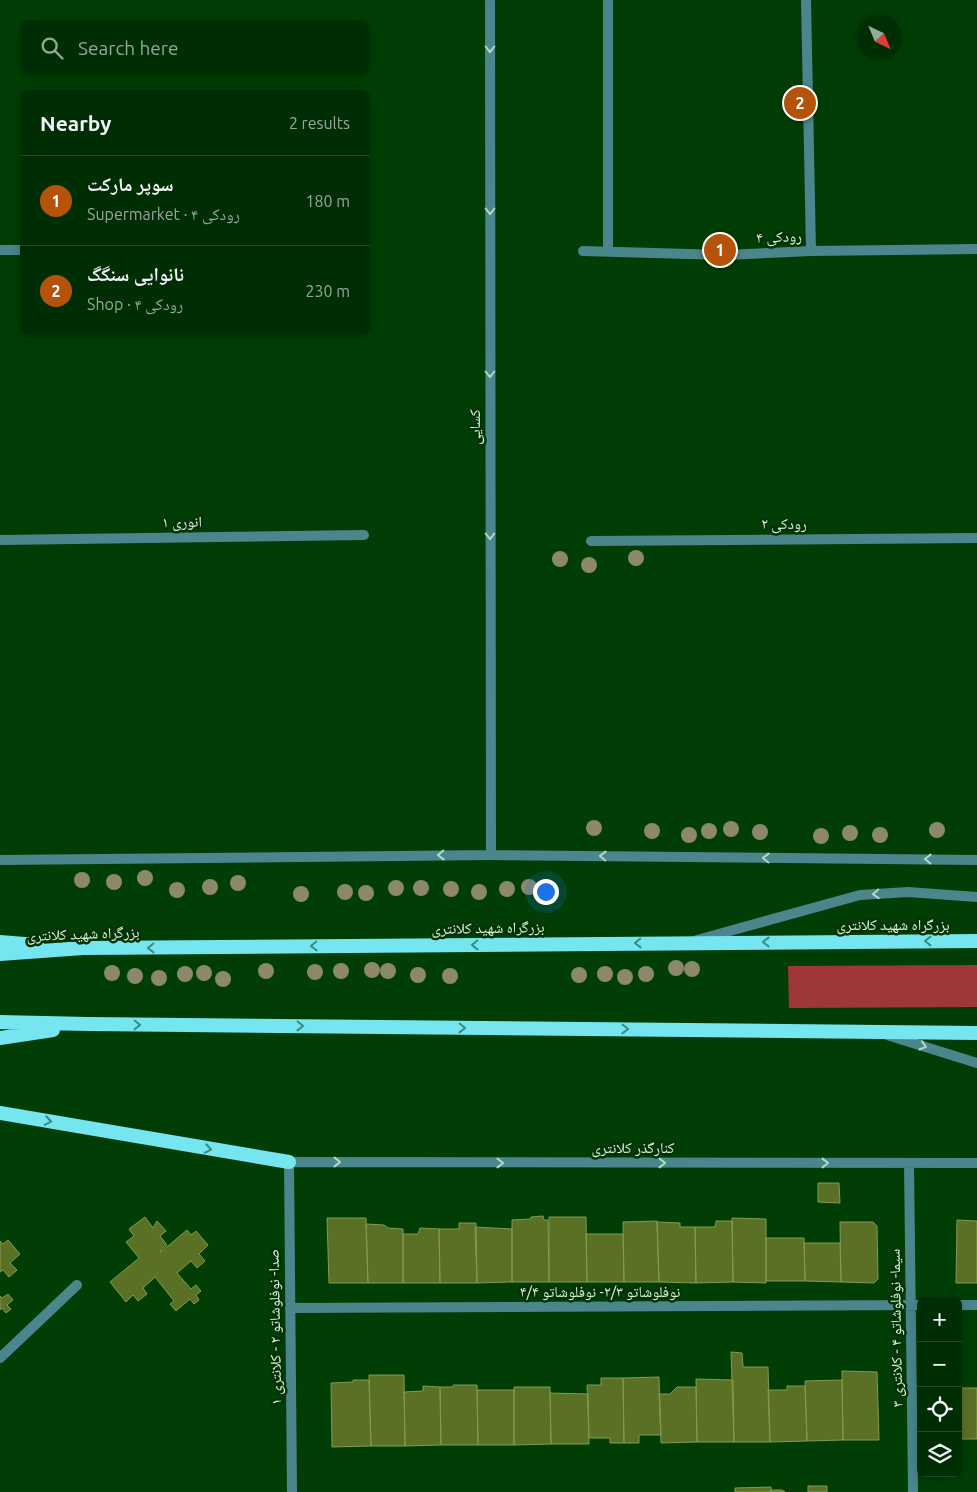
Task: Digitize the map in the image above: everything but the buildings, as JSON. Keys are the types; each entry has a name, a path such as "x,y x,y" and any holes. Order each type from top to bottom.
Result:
{"highway":[{"name":"بزرگراه شهید کلانتری","path":"0,954 83,948 977,941"},
{"path":"0,942 83,948"},
{"path":"0,1022 977,1033"},
{"path":"0,1038 88,1024"},
{"path":"0,1113 289,1162"}],"street":[{"name":"کسایی","path":"490,0 491,855"},
{"path":"608,0 608,251"},
{"path":"806,0 811,251"},
{"name":"رودکی ۴","path":"583,251 725,254 977,249"},
{"path":"0,250 20,250"},
{"name":"انوری ۱","path":"0,540 364,535"},
{"name":"رودکی ۲","path":"591,540 977,538"},
{"path":"0,860 491,855 977,860"},
{"path":"686,943 860,894 908,892 977,897"},
{"path":"876,1032 977,1063"},
{"name":"کنارگذر کلانتری","path":"289,1162 977,1163"},
{"name":"صدا- نوفلوشاتو ۲ - کلانتری ۱","path":"289,1162 292,1492"},
{"name":"سیما- نوفلوشاتو ۴ - کلانتری ۳","path":"909,1163 916,1305 913,1492"},
{"path":"0,1358 77,1285"},
{"name":"نوفلوشاتو ۲/۳- نوفلوشاتو ۴/۴","path":"290,1308 916,1305"},
{"path":"962,1305 977,1305"}],"shaded area":[{"path":"977,965 977,1007 789,1008 788,966"}],"place":[{"name":"نانوایی سنگگ","path":"800,103"},
{"name":"سوپر مارکت","path":"720,250"}]}
